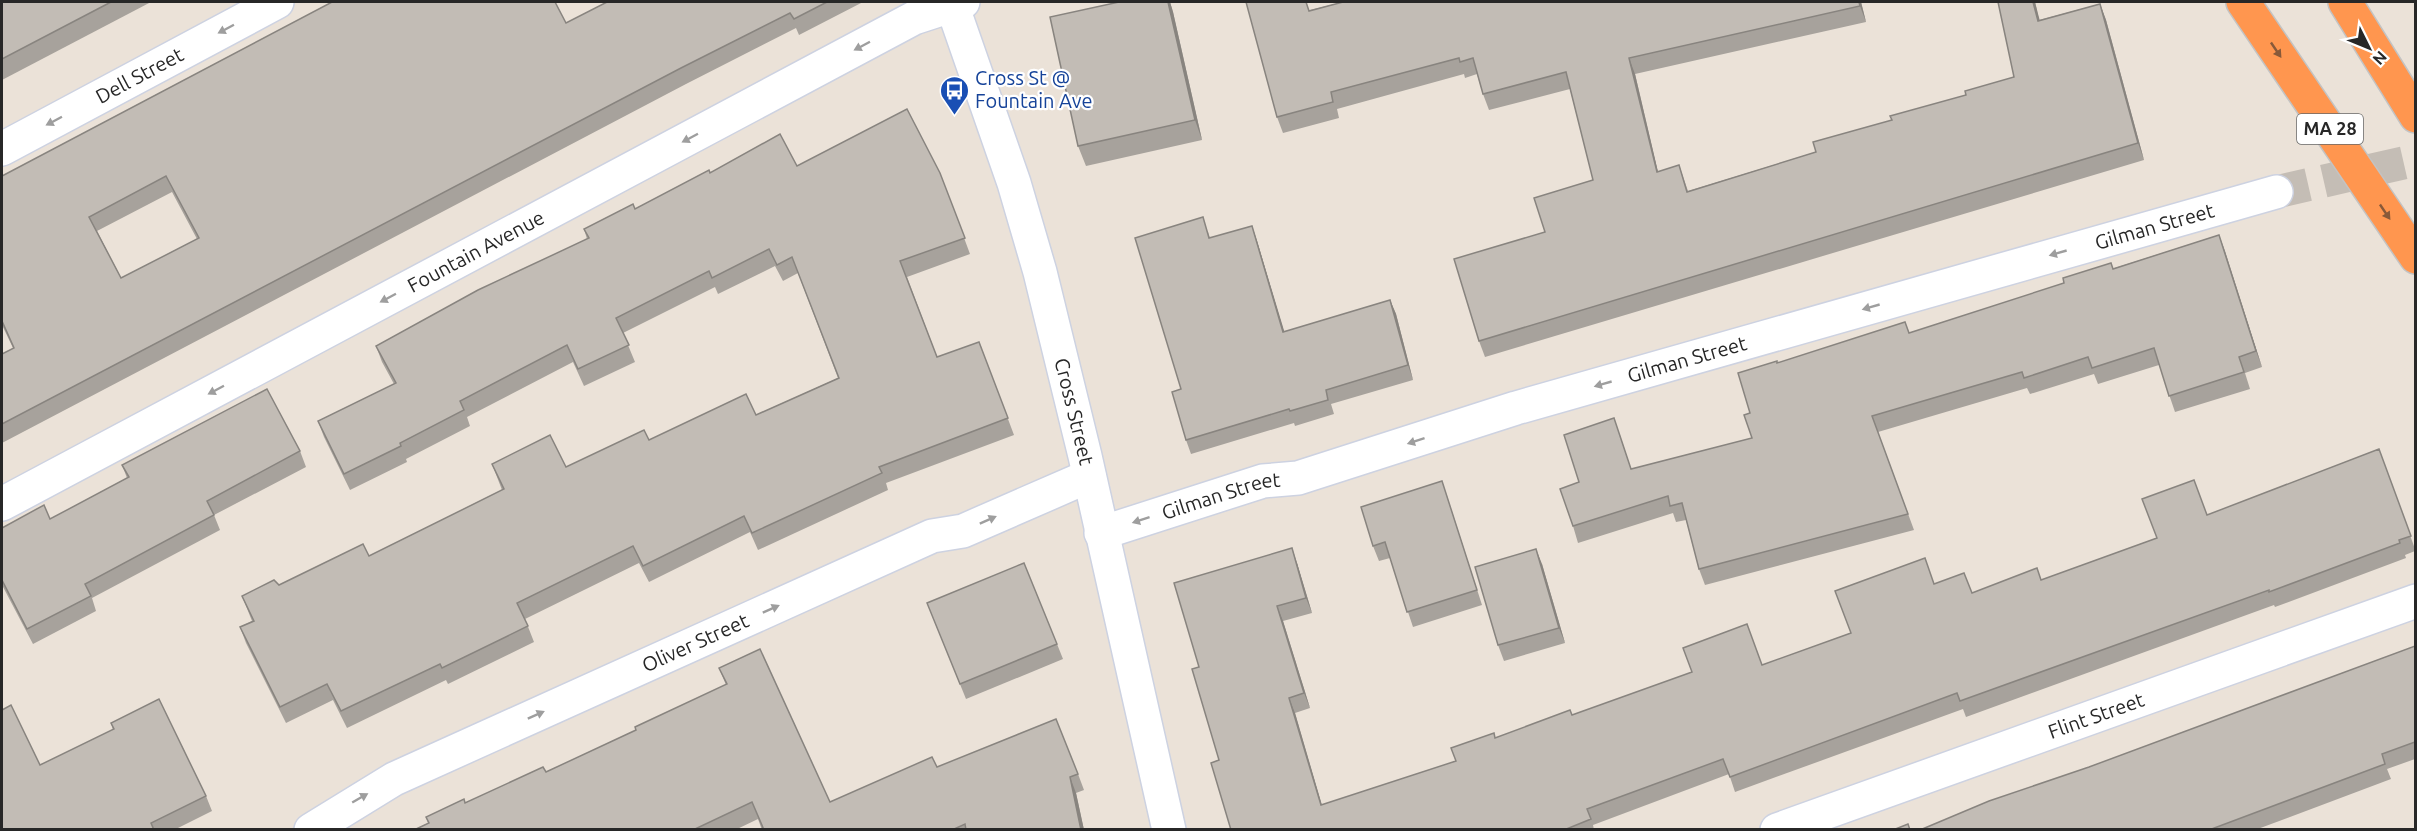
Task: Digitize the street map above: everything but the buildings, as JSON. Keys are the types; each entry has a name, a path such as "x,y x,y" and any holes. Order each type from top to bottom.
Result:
{"highway":[{"name":"MA 28","path":"2243,2 2415,257"},
{"path":"2345,2 2415,116"}],"street":[{"name":"Dell Street","path":"2,149 277,2"},
{"name":"Cross Street","path":"955,3 1028,226 1089,476 1169,830"},
{"name":"Fountain Avenue","path":"2,504 914,18 955,3"},
{"name":"Gilman Street","path":"1101,533 1263,481 1298,478 1516,408 2276,192"},
{"name":"Oliver Street","path":"310,830 394,779 932,536 963,531 1089,476"},
{"name":"Flint Street","path":"1777,830 2415,602"}],"tunnel":[{"path":"2276,192 2416,160"}],"place":[{"name":"Cross St @ Fountain Ave","path":"954,116"}]}
